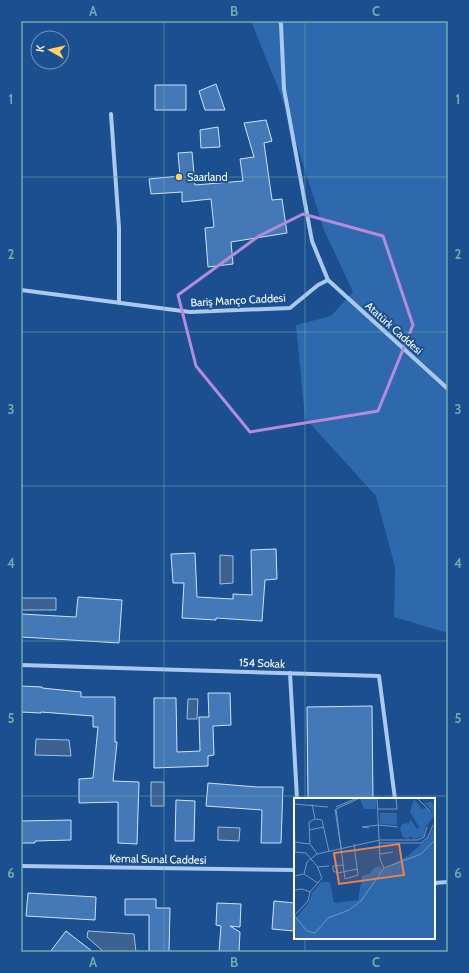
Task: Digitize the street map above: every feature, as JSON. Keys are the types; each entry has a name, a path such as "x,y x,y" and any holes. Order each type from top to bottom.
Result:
{"street":[{"path":"280,21 284,89 303,196 312,242 328,280"},
{"path":"110,114 119,228 119,303"},
{"name":"Bariş Manço Caddesi","path":"21,290 190,312 290,308 318,285 328,280"},
{"name":"Atatürk Caddesi","path":"328,280 448,389"},
{"name":"154 Sokak","path":"21,665 379,676 395,798"},
{"path":"290,673 297,798"},
{"name":"Kemal Sunal Caddesi","path":"21,866 294,870"},
{"path":"435,883 448,882"}],"highlighted area":[{"path":"303,214 383,236 413,325 378,411 250,432 196,366 178,295 259,236"}],"shaded area":[{"path":"251,21 448,21 448,633 394,617 395,567 376,496 305,418 296,325 331,316 353,292 324,230 281,95"},
{"path":"220,555 233,556 233,583 220,584"},
{"path":"21,598 56,598 56,610 21,610"},
{"path":"188,699 198,699 197,719 187,719"},
{"path":"36,739 69,740 71,756 35,755"},
{"path":"151,782 164,782 164,806 151,806"},
{"path":"218,827 240,828 239,841 218,840"},
{"path":"88,931 134,934 136,952 104,952 87,937"}],"building":[{"path":"216,84 225,110 205,110 199,91"},
{"path":"155,85 186,85 186,110 155,110"},
{"path":"266,120 272,141 264,143 272,200 282,199 287,233 231,242 233,264 208,267 205,228 214,227 211,199 182,202 182,192 151,194 149,179 180,176 178,153 192,152 195,185 243,181 240,159 254,157 244,123"},
{"path":"218,127 220,147 201,148 200,130"},
{"path":"276,549 277,579 265,580 262,621 216,618 216,620 182,618 184,583 173,583 171,554 195,553 197,597 233,599 233,594 252,595 251,550"},
{"path":"78,597 122,600 119,643 21,637 21,614 76,617"},
{"path":"21,686 81,692 81,697 115,697 115,742 117,742 113,781 139,782 137,844 118,843 118,802 79,803 79,779 93,778 98,727 93,727 93,716 21,712"},
{"path":"208,693 230,693 231,725 213,726 214,755 208,756 208,766 154,768 154,698 176,698 177,752 200,751 199,717 209,717"},
{"path":"372,706 373,798 308,798 307,707"},
{"path":"208,783 257,787 283,787 281,843 261,843 262,810 206,806"},
{"path":"176,800 195,801 194,841 175,841"},
{"path":"71,820 71,840 21,843 21,821"},
{"path":"28,893 96,897 95,920 26,916"},
{"path":"125,899 156,899 156,908 170,908 169,952 149,952 149,915 125,915"},
{"path":"274,901 294,903 294,931 272,929"},
{"path":"217,903 241,904 240,927 230,926 240,932 239,952 219,952 221,926 216,925"},
{"path":"66,931 93,952 50,952"}],"place":[{"name":"Saarland","path":"179,177"}]}
